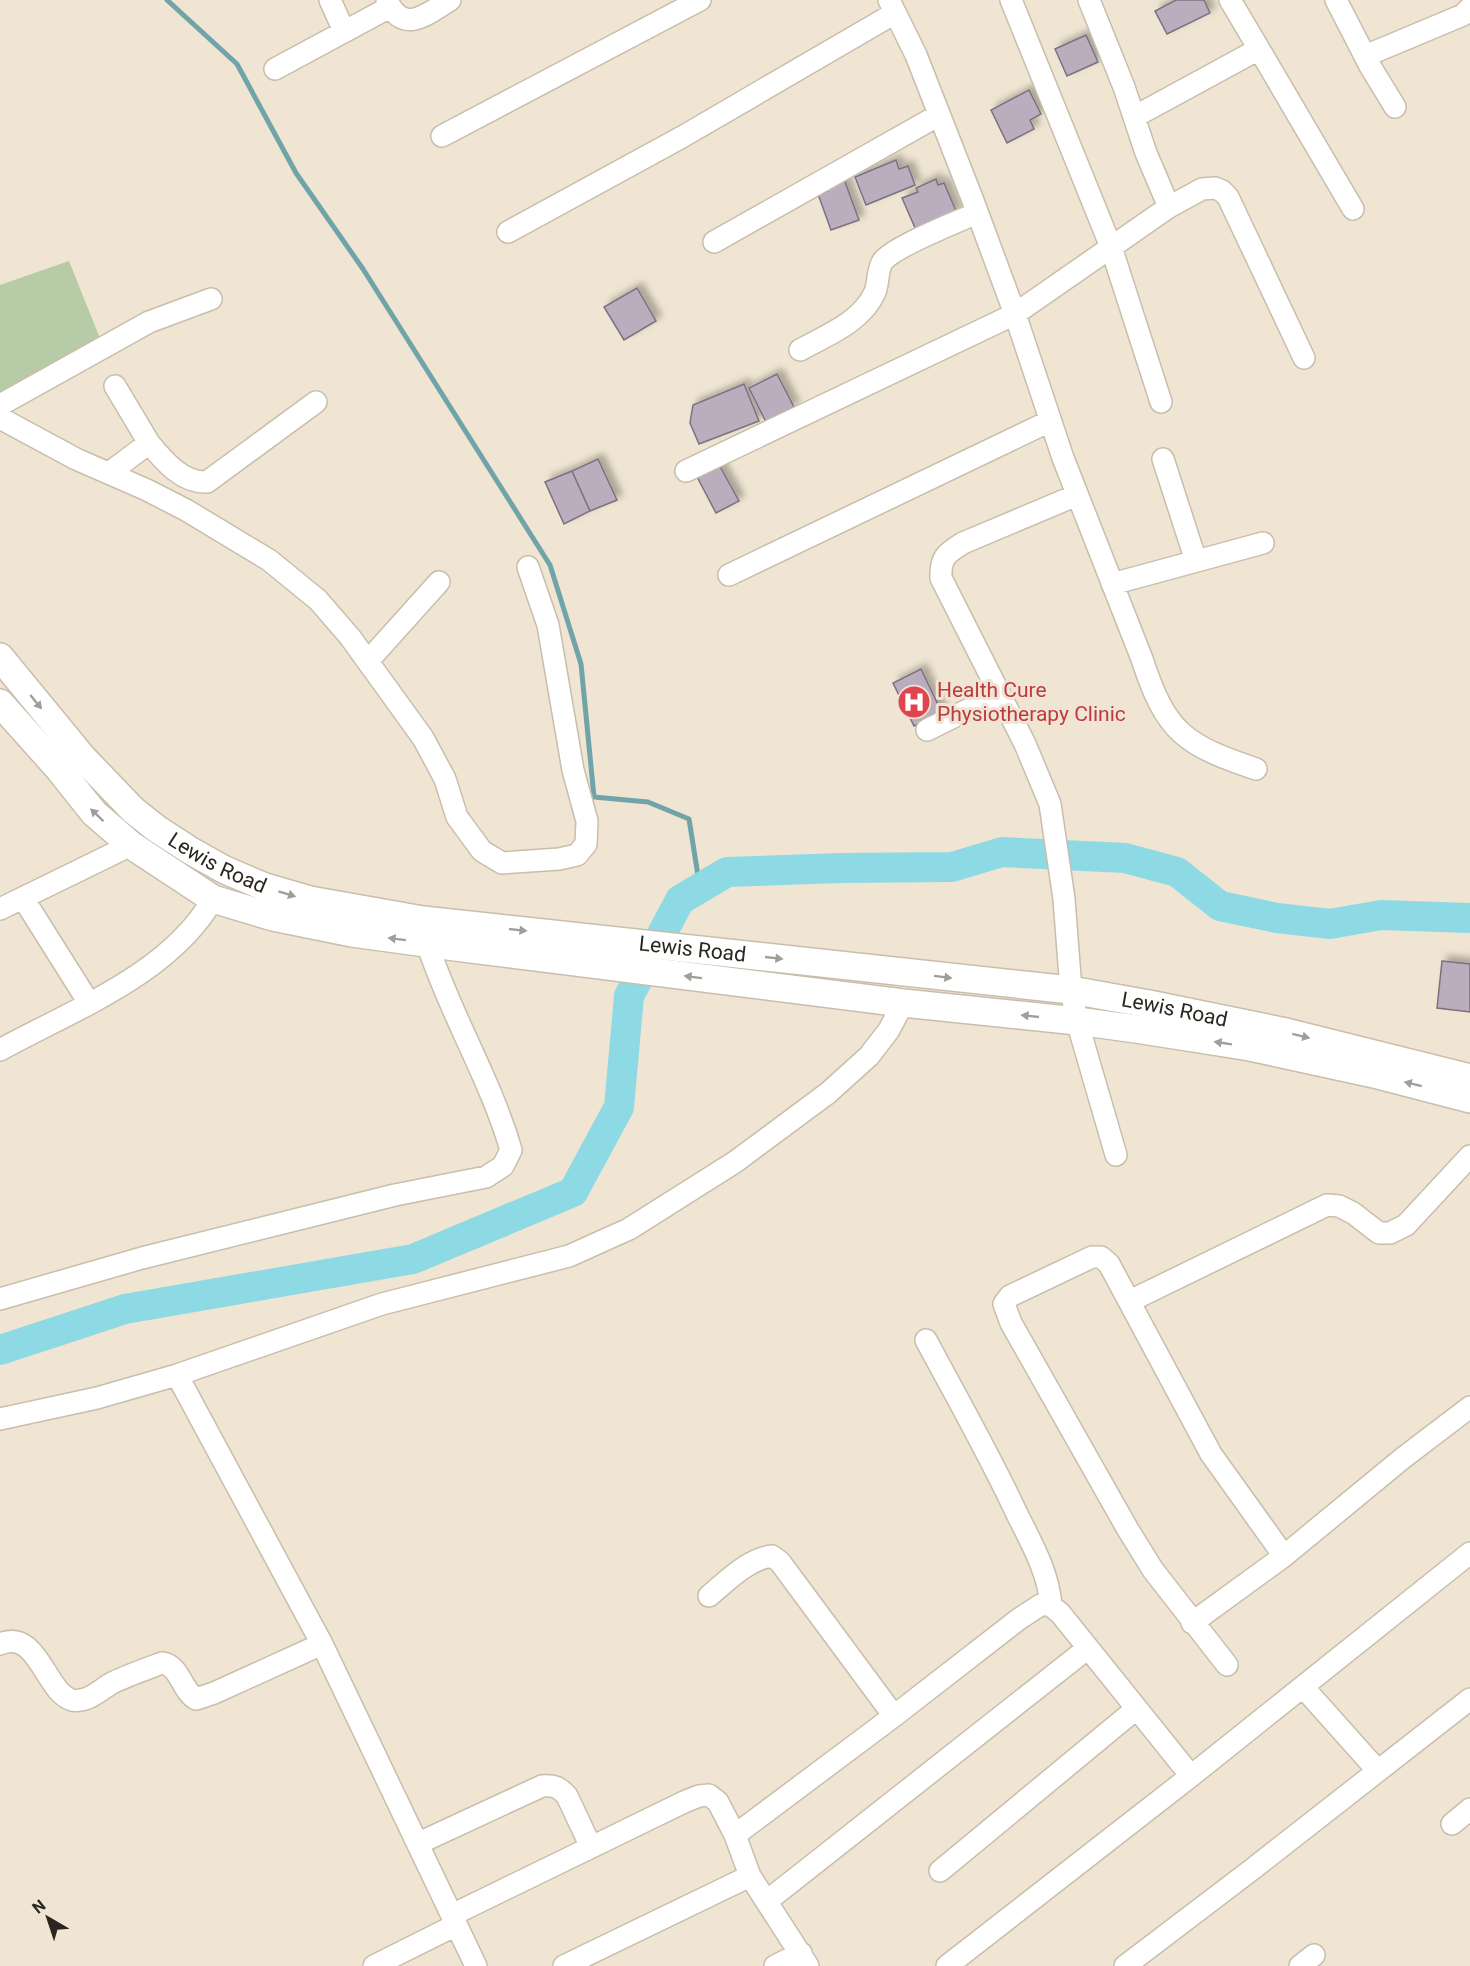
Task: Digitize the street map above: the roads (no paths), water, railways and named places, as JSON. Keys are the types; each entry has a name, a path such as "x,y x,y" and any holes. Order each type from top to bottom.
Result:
{"main road":[{"name":"Lewis Road","path":"0,657 56,726 133,810 175,840 225,870 265,887 310,900 423,920 458,935 903,1003 1077,1021 1250,1047 1374,1074 1470,1099"},
{"name":"Lewis Road","path":"0,703 94,813 131,845 213,899 273,917 352,933 427,943 458,935 885,970 1071,990 1286,1032 1470,1078"},
{"path":"157,863 175,840"}],"street":[{"path":"330,0 344,31"},
{"path":"275,69 344,31 388,3 398,17 409,20 418,19 450,0"},
{"path":"442,136 700,0"},
{"path":"1089,0 1146,153 1169,207"},
{"path":"1230,0 1353,209"},
{"path":"1336,0 1395,107"},
{"path":"1018,2 1111,247 1161,402"},
{"path":"507,232 682,136 892,7 916,55 977,213 1015,314 1077,495 1150,685 1175,728 1188,740 1204,750 1256,769"},
{"path":"1365,56 1463,15 1470,8"},
{"path":"1134,117 1259,49"},
{"path":"714,242 939,115"},
{"path":"686,471 1015,314 1169,207 1202,189 1215,188 1222,191 1228,198 1304,358"},
{"path":"800,350 854,320 875,291 882,262 895,250 977,213"},
{"path":"0,405 149,322 211,299"},
{"path":"115,386 149,443 163,460 180,474 195,482 207,482 315,402"},
{"path":"0,418 76,459 186,510 268,560 318,600 350,637 423,738 445,779 457,817 482,851 502,863 559,859 577,855 586,844 587,821 573,770 548,625 528,567"},
{"path":"729,575 1050,420"},
{"path":"109,473 149,443"},
{"path":"1163,459 1196,561"},
{"path":"1077,495 963,543 948,553 940,565 941,578 1025,744 1050,804 1064,899 1071,990 1077,1021 1116,1155"},
{"path":"1113,584 1263,543"},
{"path":"368,661 439,582"},
{"path":"927,730 1000,694"},
{"path":"0,909 131,845"},
{"path":"23,898 89,1003"},
{"path":"0,1050 89,1003 156,964 183,939 213,899"},
{"path":"0,1299 153,1256 395,1195 486,1178 503,1166 511,1150 505,1131 461,1024 438,977 427,943"},
{"path":"0,1419 97,1398 177,1375 382,1304 569,1256 629,1229 735,1162 828,1093 869,1056 889,1030 903,1003"},
{"path":"1130,1301 1327,1205 1339,1206 1353,1213 1379,1233 1390,1233 1406,1225 1470,1156"},
{"path":"1227,1665 1192,1623 1153,1570 1127,1528 1011,1323 1004,1304 1010,1296 1092,1257 1101,1257 1109,1264 1212,1454 1284,1556"},
{"path":"926,1340 1029,1537 1045,1574 1051,1606 1088,1648 1191,1776"},
{"path":"177,1375 322,1644 476,1966"},
{"path":"1192,1623 1284,1556 1403,1458 1470,1407"},
{"path":"947,1966 1191,1776 1470,1553"},
{"path":"709,1596 752,1564 772,1556 780,1562 894,1716"},
{"path":"735,1835 1031,1610 1042,1604 1051,1606"},
{"path":"0,1644 16,1641 27,1647 63,1694 72,1700 85,1700 113,1682 162,1663 169,1664 173,1668 189,1695 196,1699 322,1644"},
{"path":"767,1901 1088,1648"},
{"path":"1303,1687 1378,1771"},
{"path":"1125,1966 1470,1699"},
{"path":"940,1870 1136,1709"},
{"path":"418,1843 542,1786 552,1785 561,1789 567,1796 591,1847"},
{"path":"374,1966 454,1920 591,1847 684,1802 709,1795 718,1802 735,1835 750,1876 804,1960 775,1966"},
{"path":"1452,1824 1470,1809"},
{"path":"564,1966 750,1876"}],"waterway":[{"path":"167,0 237,64 296,173 363,269 550,565 581,664 594,797 648,802 689,819 700,888"},
{"path":"0,1350 125,1309 413,1259 573,1192 619,1107 629,996 680,900 727,872 952,867 1002,852 1125,858 1177,872 1220,906 1277,918 1330,924 1381,915 1470,918"}],"place":[{"name":"Health Cure Physiotherapy Clinic","path":"914,702"}]}
